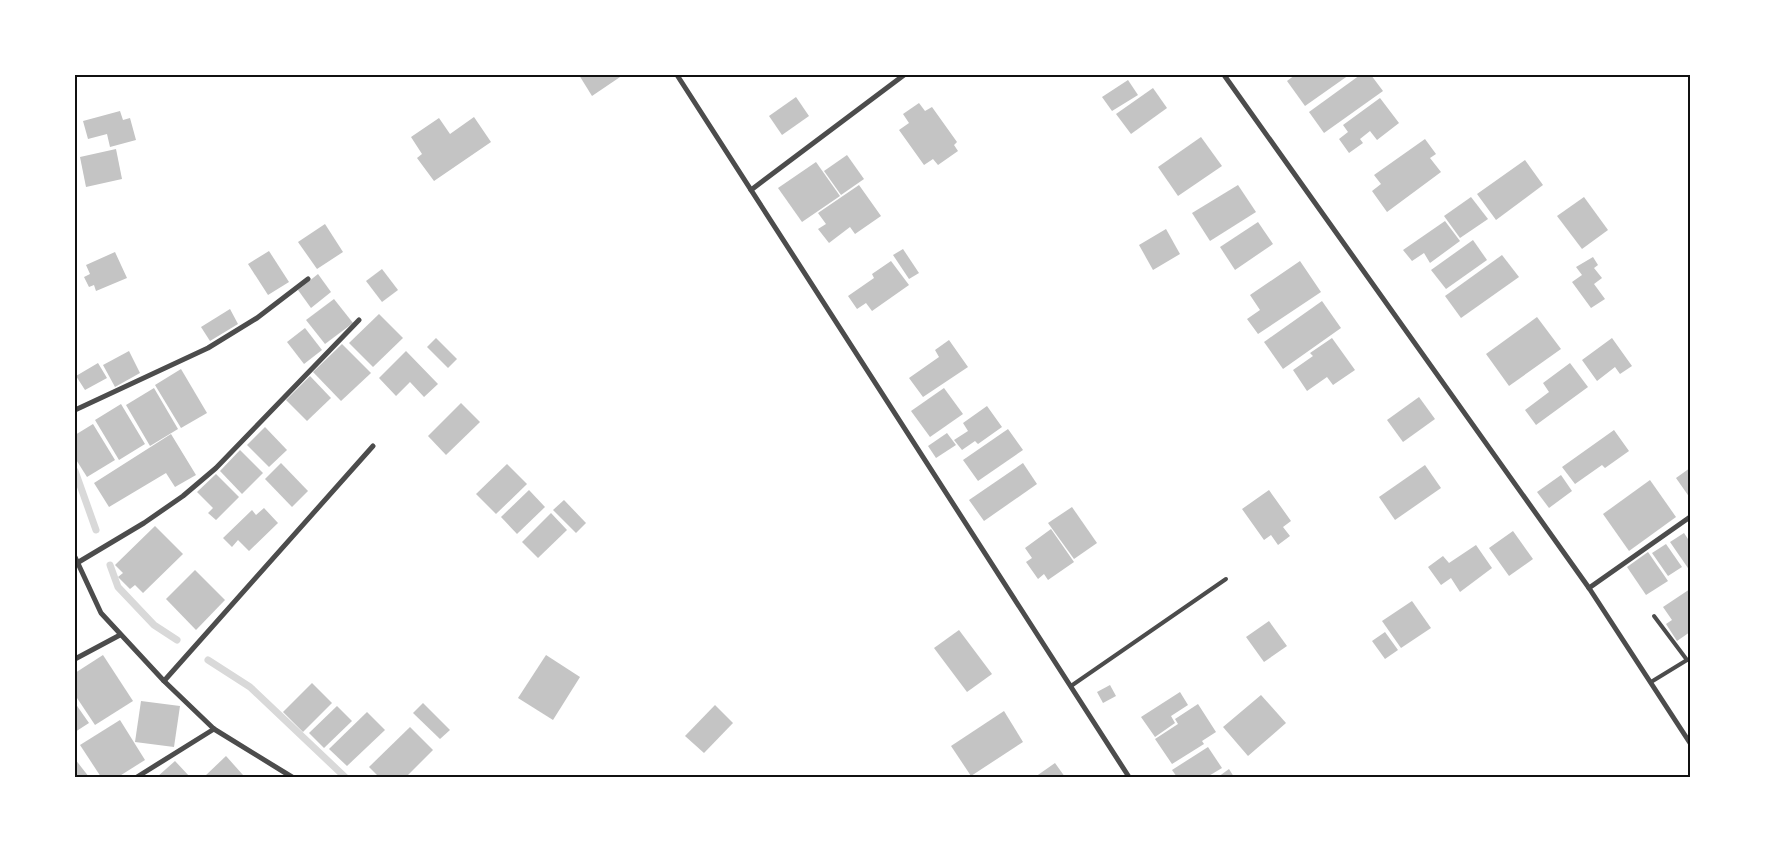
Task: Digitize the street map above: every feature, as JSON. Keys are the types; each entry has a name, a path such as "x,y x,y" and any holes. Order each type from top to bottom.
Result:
{"street":[{"path":"677,75 1129,777"},
{"path":"751,190 904,75"},
{"path":"1224,75 1589,588 1690,743"},
{"path":"75,410 208,348 257,318 308,279"},
{"path":"77,563 144,523 183,496 216,468 359,320"},
{"path":"164,681 373,446"},
{"path":"1589,588 1690,517"},
{"path":"75,557 101,613 164,681 214,728 292,777"},
{"path":"75,659 120,635"},
{"path":"137,777 214,728"}],"lane":[{"path":"1071,686 1226,579"},
{"path":"1651,682 1687,660 1654,616"}],"building":[{"path":"579,75 623,75 592,96"},
{"path":"1295,75 1349,75 1305,106 1287,81"},
{"path":"1360,75 1371,75 1383,91 1324,133 1309,112"},
{"path":"1128,80 1138,95 1112,111 1102,97"},
{"path":"1153,88 1167,108 1131,134 1116,114"},
{"path":"796,97 809,116 782,135 769,116"},
{"path":"1380,98 1399,123 1377,140 1370,131 1360,139 1363,143 1349,153 1339,139 1348,132 1343,125"},
{"path":"919,103 925,111 932,107 957,142 954,145 958,151 938,165 933,159 924,165 899,130 909,123 903,114"},
{"path":"120,111 123,120 130,118 136,140 110,147 107,134 88,139 83,121"},
{"path":"474,117 491,142 434,181 417,158 422,154 411,137 439,118 450,134"},
{"path":"1201,137 1222,166 1178,196 1158,167"},
{"path":"1425,139 1436,154 1430,158 1441,172 1387,212 1372,191 1381,184 1374,175"},
{"path":"116,149 122,179 86,187 80,157"},
{"path":"847,155 864,179 841,195 824,171"},
{"path":"1525,160 1543,185 1496,220 1477,194"},
{"path":"816,162 840,196 802,222 778,188"},
{"path":"859,185 881,216 855,234 850,227 829,243 818,229 826,224 818,213"},
{"path":"1238,185 1256,212 1210,241 1192,213"},
{"path":"1471,197 1488,219 1460,238 1444,216"},
{"path":"1584,197 1608,230 1582,249 1557,216"},
{"path":"1445,221 1460,241 1430,263 1424,253 1412,261 1403,250"},
{"path":"1258,222 1273,244 1235,270 1220,247"},
{"path":"325,224 343,252 317,269 298,242"},
{"path":"1166,229 1180,254 1153,270 1139,245"},
{"path":"1473,240 1487,260 1446,289 1431,270"},
{"path":"903,249 919,273 909,279 893,255"},
{"path":"269,251 289,282 268,295 248,264"},
{"path":"115,252 127,278 96,291 94,285 89,287 84,277 90,274 86,265"},
{"path":"1502,255 1519,277 1461,318 1445,296"},
{"path":"1593,257 1598,265 1594,268 1602,278 1594,284 1605,299 1591,308 1572,282 1582,275 1576,267"},
{"path":"891,261 909,285 872,311 866,303 857,309 848,296 874,278 872,274"},
{"path":"1300,261 1321,292 1258,334 1247,319 1260,310 1250,295"},
{"path":"382,269 398,290 382,302 366,281"},
{"path":"318,274 331,292 311,308 298,290"},
{"path":"334,299 353,323 325,344 306,320"},
{"path":"1322,301 1341,328 1283,369 1264,342"},
{"path":"230,309 238,324 210,341 201,327"},
{"path":"379,314 403,338 373,367 349,343"},
{"path":"1537,317 1561,349 1509,386 1486,354"},
{"path":"305,328 322,350 304,364 287,342"},
{"path":"436,338 457,359 448,368 427,347"},
{"path":"1332,338 1355,370 1333,385 1327,377 1307,391 1293,370 1313,356 1310,353"},
{"path":"1612,338 1632,366 1620,374 1615,367 1597,381 1582,360"},
{"path":"949,340 968,367 923,397 909,378 939,357 935,350"},
{"path":"342,344 371,373 341,401 313,372"},
{"path":"129,351 140,373 115,387 103,365"},
{"path":"406,351 438,384 424,397 410,382 396,396 379,378"},
{"path":"98,363 107,378 85,390 76,376"},
{"path":"1570,363 1588,387 1536,425 1525,410 1549,392 1543,383"},
{"path":"181,369 207,413 181,428 155,385"},
{"path":"310,376 331,398 307,421 286,400"},
{"path":"154,388 178,429 150,446 126,405"},
{"path":"944,388 963,414 930,437 911,411"},
{"path":"1419,397 1435,419 1403,442 1387,420"},
{"path":"461,403 480,422 446,455 428,436"},
{"path":"121,404 145,444 119,460 95,420"},
{"path":"987,406 1002,427 978,444 975,441 962,450 954,440 968,431 963,423"},
{"path":"93,424 115,460 87,477 75,458 75,435"},
{"path":"265,427 287,450 269,467 247,445"},
{"path":"1008,429 1023,450 978,481 963,460"},
{"path":"1614,430 1629,451 1605,468 1602,465 1575,484 1562,467"},
{"path":"947,433 956,445 936,458 928,446"},
{"path":"171,434 196,475 175,487 166,473 109,507 94,483"},
{"path":"240,450 263,473 242,494 220,471"},
{"path":"281,463 308,491 292,507 265,479"},
{"path":"1023,463 1037,484 984,521 969,500"},
{"path":"507,464 527,484 496,514 476,494"},
{"path":"1425,465 1441,488 1395,520 1379,497"},
{"path":"1690,468 1690,498 1676,478"},
{"path":"216,474 239,497 216,520 208,513 213,508 197,492"},
{"path":"1561,475 1572,491 1549,508 1537,492"},
{"path":"1650,480 1676,517 1629,551 1603,514"},
{"path":"529,490 545,507 517,534 501,517"},
{"path":"1269,490 1291,521 1283,527 1290,536 1278,545 1271,535 1264,540 1242,509"},
{"path":"564,500 586,523 576,533 553,510"},
{"path":"1072,507 1097,543 1074,559 1048,523"},
{"path":"264,508 278,523 249,551 238,540 232,547 223,538 252,510 256,515"},
{"path":"551,513 567,530 538,558 522,542"},
{"path":"155,526 183,554 143,593 135,585 130,589 118,577 123,573 115,565"},
{"path":"1051,529 1074,562 1048,580 1044,574 1038,579 1026,562 1032,558 1025,548"},
{"path":"1513,531 1533,559 1509,576 1489,548"},
{"path":"1684,533 1690,542 1690,571 1670,542"},
{"path":"1666,544 1682,567 1668,576 1652,553"},
{"path":"1476,545 1492,568 1460,592 1451,578 1441,585 1428,567 1443,556 1449,563"},
{"path":"1648,552 1668,581 1646,595 1627,567"},
{"path":"195,570 225,600 196,630 166,599"},
{"path":"1690,589 1690,632 1677,641 1666,624 1672,620 1663,607"},
{"path":"1412,601 1431,628 1401,648 1382,621"},
{"path":"1269,621 1287,646 1264,662 1246,637"},
{"path":"959,630 992,674 967,692 934,648"},
{"path":"1385,632 1398,650 1385,659 1372,641"},
{"path":"103,655 133,701 95,725 75,695 75,673"},
{"path":"546,655 580,677 553,720 518,698"},
{"path":"312,683 332,703 303,732 283,712"},
{"path":"1110,685 1116,696 1103,703 1097,692"},
{"path":"1180,692 1188,705 1171,716 1175,723 1155,737 1141,717"},
{"path":"1261,695 1286,723 1248,756 1223,727"},
{"path":"141,701 180,706 174,747 135,742"},
{"path":"75,703 89,723 75,732"},
{"path":"423,703 450,730 440,739 413,713"},
{"path":"1198,704 1216,732 1202,741 1204,744 1172,764 1155,739 1178,724 1175,719"},
{"path":"715,705 733,723 704,753 685,736"},
{"path":"337,706 352,721 324,748 309,733"},
{"path":"1004,711 1023,742 971,776 951,746"},
{"path":"367,712 385,730 347,766 329,749"},
{"path":"120,720 145,760 118,777 101,777 80,745"},
{"path":"410,727 433,750 406,777 379,777 369,767"},
{"path":"1208,747 1222,768 1207,777 1177,777 1172,770"},
{"path":"226,756 243,775 241,777 204,777"},
{"path":"75,759 89,777 75,777"},
{"path":"175,761 190,777 157,777"},
{"path":"1055,763 1065,777 1035,777"},
{"path":"1229,769 1234,777 1218,777"}],"waterway":[{"path":"75,471 96,530"},
{"path":"110,565 118,587 154,625 177,640"},
{"path":"208,660 250,687 345,777"}]}
